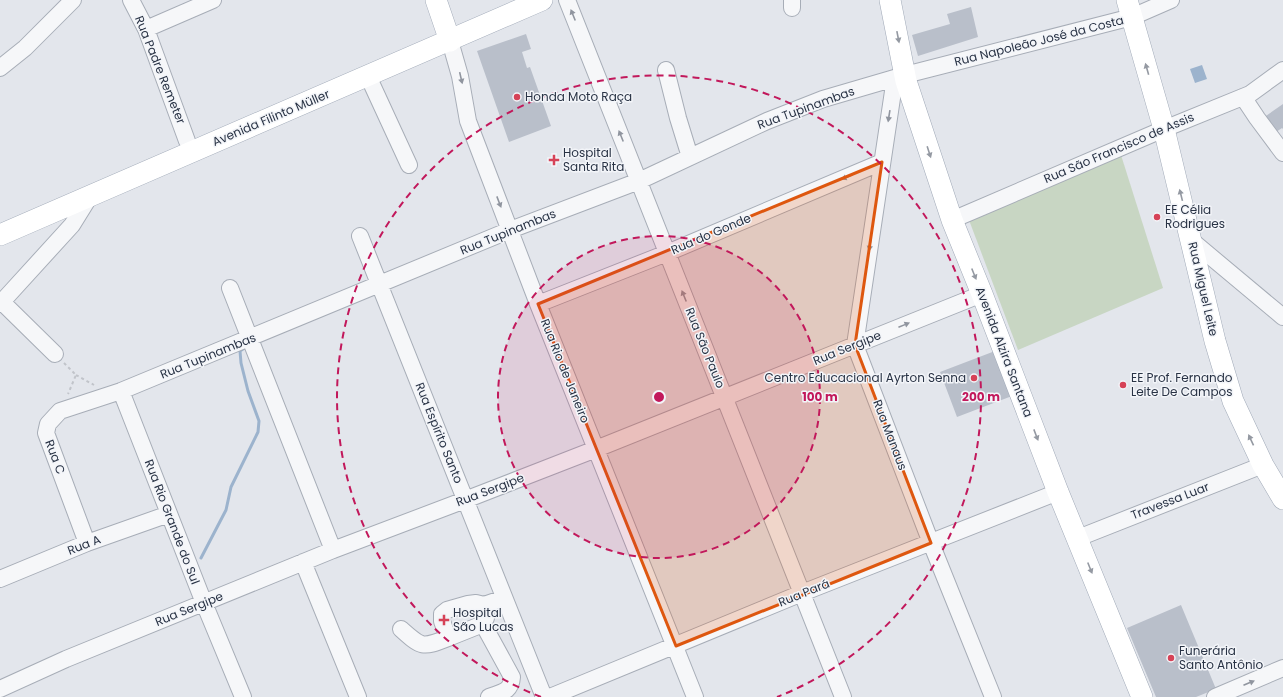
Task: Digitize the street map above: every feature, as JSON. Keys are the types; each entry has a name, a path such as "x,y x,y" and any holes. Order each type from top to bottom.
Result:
{"main road":[{"path":"436,0 442,35"},
{"name":"Avenida Filinto Müller","path":"0,236 368,76 507,0"},
{"name":"Avenida Filinto Müller","path":"0,223 187,141 442,35 542,0"},
{"name":"Avenida Alzira Santana","path":"890,0 900,76 952,220 1058,492 1142,697"},
{"name":"Rua Miguel Leite","path":"1130,9 1164,129 1215,341 1233,401 1263,465 1283,499"}],"street":[{"path":"0,68 25,48 73,0"},
{"name":"Rua Padre Remeter","path":"131,0 146,29 187,141"},
{"path":"146,29 213,0"},
{"name":"Rua São Paulo","path":"567,0 843,697"},
{"name":"Rua Napoleão José da Costa","path":"900,76 1130,9 1171,0"},
{"name":"Rua Rio de Janeiro","path":"442,35 462,81 468,121 538,304 696,697"},
{"path":"666,70 690,157"},
{"name":"Rua São Francisco de Assis","path":"952,220 1164,129 1250,94 1283,70"},
{"path":"368,76 409,165"},
{"name":"Rua Tupinambas","path":"122,391 510,230 639,181 767,121 823,99 900,76"},
{"name":"Rua Manaus","path":"900,76 882,162 855,345 993,697"},
{"path":"1243,97 1283,153"},
{"name":"Rua do Gonde","path":"538,304 667,253 882,162"},
{"path":"55,354 1,303 72,225 90,196"},
{"name":"Rua Espírito Santo","path":"360,236 544,697"},
{"path":"1192,241 1283,317"},
{"path":"230,288 333,550"},
{"name":"Rua Sergipe","path":"0,689 66,659 303,562 596,449 982,294"},
{"path":"60,411 122,391"},
{"name":"Rua Rio Grande do Sul","path":"122,391 204,603 243,697"},
{"name":"Rua C","path":"60,411 48,424 46,434 87,544"},
{"name":"Travessa Luar","path":"1078,538 1263,465"},
{"name":"Rua Pará","path":"550,697 802,593 1058,492"},
{"name":"Rua A","path":"0,580 87,544 169,514"},
{"path":"303,562 358,697"},
{"path":"448,638 442,621 442,614 447,610 468,604 476,603 484,605 504,598"},
{"path":"401,629 417,643 422,645 430,645 483,624 486,618 484,605"},
{"path":"483,624 512,677 511,684 508,689 489,697"},
{"path":"1215,697 1283,668"}],"path":[{"path":"55,354 76,376 60,411"}],"highlighted area":[{"path":"882,162 855,345 931,543 676,646 538,304"}],"green space":[{"path":"1121,155 1163,288 1018,350 969,220"}],"water":[{"path":"1202,65 1207,79 1195,83 1190,69"}],"building":[{"path":"971,7 978,37 918,56 912,35 950,24 947,14"},
{"name":"Honda Moto Raça","path":"526,34 531,49 522,52 527,68 530,67 551,126 509,142 477,51"},
{"path":"1283,104 1283,129 1282,128 1273,134 1263,118"},
{"path":"995,351 1012,396 957,417 940,372"},
{"name":"Funerária Santo Antônio","path":"1181,605 1216,689 1196,697 1156,697 1127,628"}],"waterway":[{"path":"201,558 226,510 231,487 258,432 259,421 248,391 241,363 240,351 246,347"}],"place":[{"name":"Honda Moto Raça","path":"517,97"},
{"name":"Hospital Santa Rita","path":"554,160"},
{"name":"EE Célia Rodrigues","path":"1157,217"},
{"name":"Centro Educacional Ayrton Senna","path":"974,378"},
{"name":"EE Prof. Fernando Leite De Campos","path":"1123,385"},
{"name":"Hospital São Lucas","path":"444,620"},
{"name":"Funerária Santo Antônio","path":"1171,658"}]}
